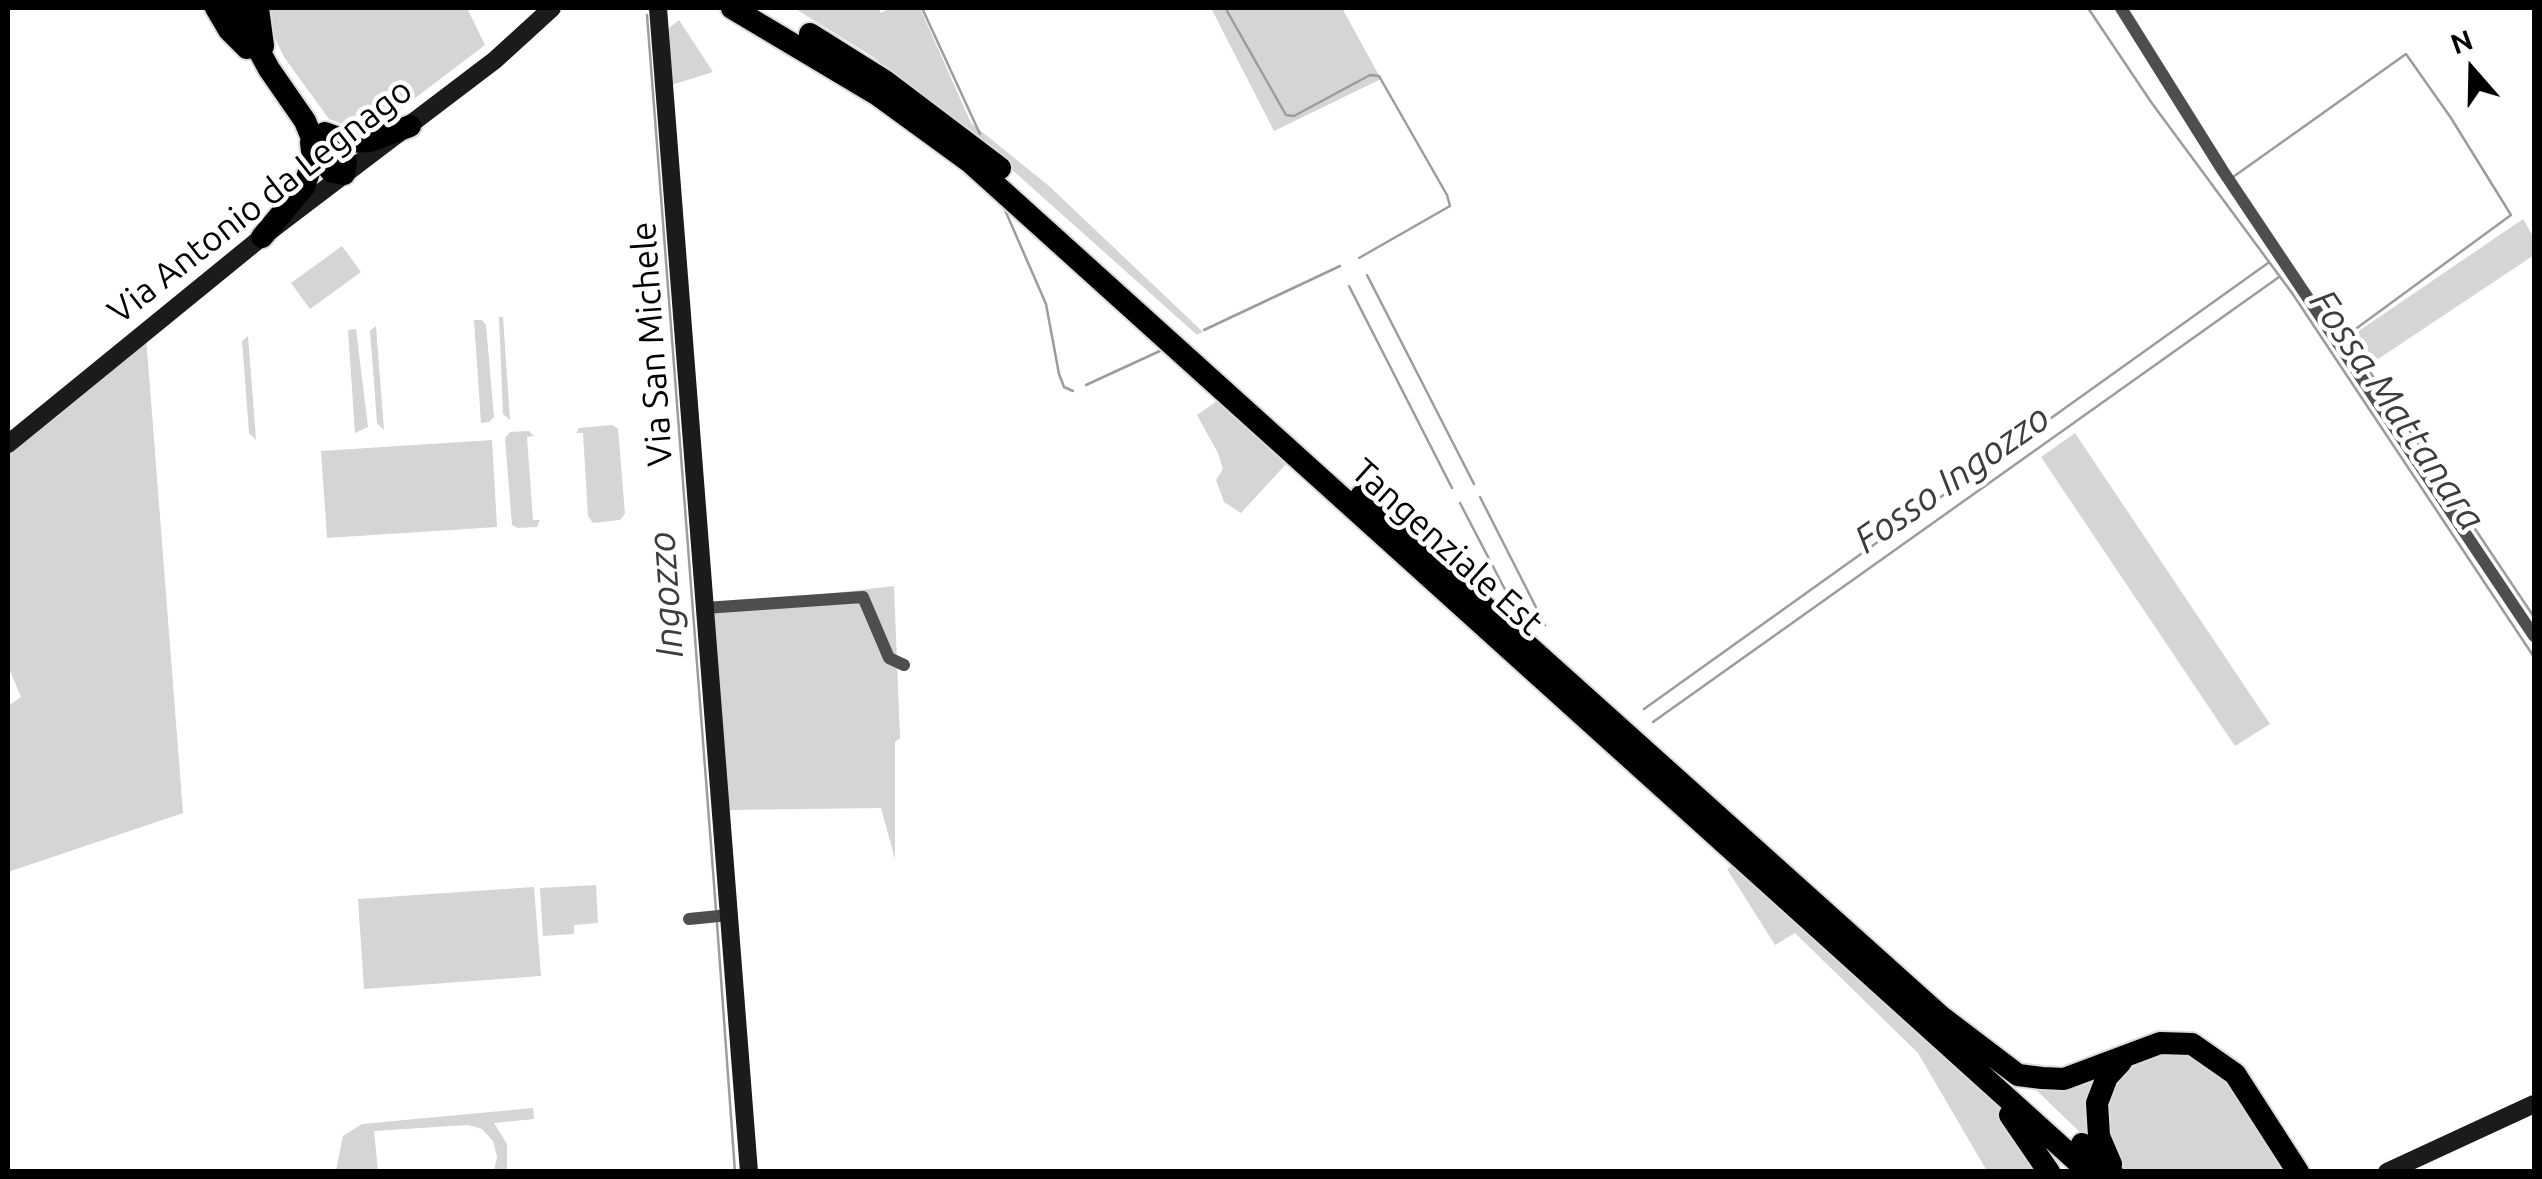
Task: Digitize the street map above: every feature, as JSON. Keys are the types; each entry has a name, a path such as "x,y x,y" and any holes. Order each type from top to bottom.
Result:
{"highway":[{"path":"216,8 229,30 269,69"},
{"path":"236,8 269,69 316,134 332,172 344,174"},
{"path":"258,8 269,69"},
{"name":"Tangenziale Est","path":"732,8 878,95 970,162 2089,1172"},
{"name":"Tangenziale Est","path":"764,8 885,80 979,149 2114,1172"},
{"path":"316,134 370,141 410,126"},
{"path":"262,236 304,187 316,134"},
{"path":"1942,1018 2018,1074 2064,1079 2160,1043 2178,1042 2219,1059 2235,1074 2299,1169"},
{"path":"1956,1052 2023,1130 2049,1172"},
{"path":"2114,1172 2098,1136 2097,1103 2107,1077 2128,1056"}],"street":[{"name":"Via Antonio da Legnago","path":"8,444 262,236 495,60 552,8"},
{"name":"Via San Michele","path":"658,8 749,1172"},
{"path":"2121,8 2229,180 2534,636"},
{"path":"705,608 863,597 889,658 904,665"},
{"path":"688,919 726,915"},
{"path":"2387,1172 2534,1104"}],"shaded area":[{"path":"268,8 467,8 485,45 381,124 360,131 329,119 284,57 271,30"},
{"path":"794,8 878,8 881,13 890,8 920,8 971,123 1049,186 1203,332 1197,335 972,134 873,57"},
{"path":"1211,8 1342,8 1381,79 1274,131"},
{"path":"679,20 713,72 671,85 669,28"},
{"path":"2523,219 2534,238 2534,255 2366,367 2347,339"},
{"path":"342,246 361,272 310,309 291,283"},
{"path":"499,317 503,317 510,420 503,414"},
{"path":"474,320 482,320 486,325 494,417 481,423"},
{"path":"376,326 384,430 377,423 370,331"},
{"path":"356,329 368,427 355,433 348,330"},
{"path":"146,336 183,813 8,872 8,706 21,697 8,666 8,449"},
{"path":"248,336 256,440 249,433 242,341"},
{"path":"1217,401 1287,463 1241,513 1224,502 1216,480 1223,469 1197,415"},
{"path":"612,425 618,429 625,514 620,520 593,523 588,516 583,433 576,433 579,428"},
{"path":"529,431 534,436 527,437 533,520 540,520 537,527 518,528 512,525 505,438 510,432"},
{"path":"2075,433 2270,724 2235,746 2041,457"},
{"path":"492,440 497,527 327,538 321,451"},
{"path":"894,586 900,738 895,742 895,859 881,808 729,810 705,608"},
{"path":"1735,864 2007,1111 2045,1171 1987,1171 1918,1053 1795,933 1775,945 1727,869"},
{"path":"596,885 598,923 574,925 574,934 543,936 540,888"},
{"path":"534,887 541,976 364,989 358,899"},
{"path":"2186,1049 2224,1070 2291,1172 2127,1172 2117,1161 2112,1154 2106,1091 2136,1056"},
{"path":"2095,1074 2093,1135 2086,1138 2033,1087"},
{"path":"533,1108 534,1119 494,1123 507,1144 507,1171 494,1171 497,1157 493,1141 482,1129 468,1125 374,1131 378,1171 336,1171 343,1136 362,1124"}],"waterway":[{"name":"Fosso Ingozzo","path":"922,8 980,134"},
{"name":"Fossa Mattanara","path":"2088,8 2151,102 2292,293 2534,657"},
{"path":"1227,11 1286,115 1294,116 1370,75 1379,76 1447,195 1450,206 1359,258"},
{"name":"Ingozzo","path":"647,15 716,910"},
{"path":"2233,177 2406,54 2451,118 2511,215 2346,336 2534,617"},
{"name":"Fosso Ingozzo","path":"1005,210 1046,304 1059,374 1064,387 1073,391"},
{"path":"1644,709 2268,263"},
{"name":"Fosso Ingozzo","path":"1204,330 1340,266"},
{"path":"1367,275 1474,484"},
{"name":"Fosso Ingozzo","path":"1653,722 2279,277"},
{"name":"Fosso Ingozzo","path":"1349,286 1452,488"},
{"name":"Fosso Ingozzo","path":"1086,385 1162,350"},
{"path":"1480,497 1545,625"},
{"name":"Fosso Ingozzo","path":"1460,503 1512,603"},
{"name":"Ingozzo","path":"717,923 735,1172"}]}
